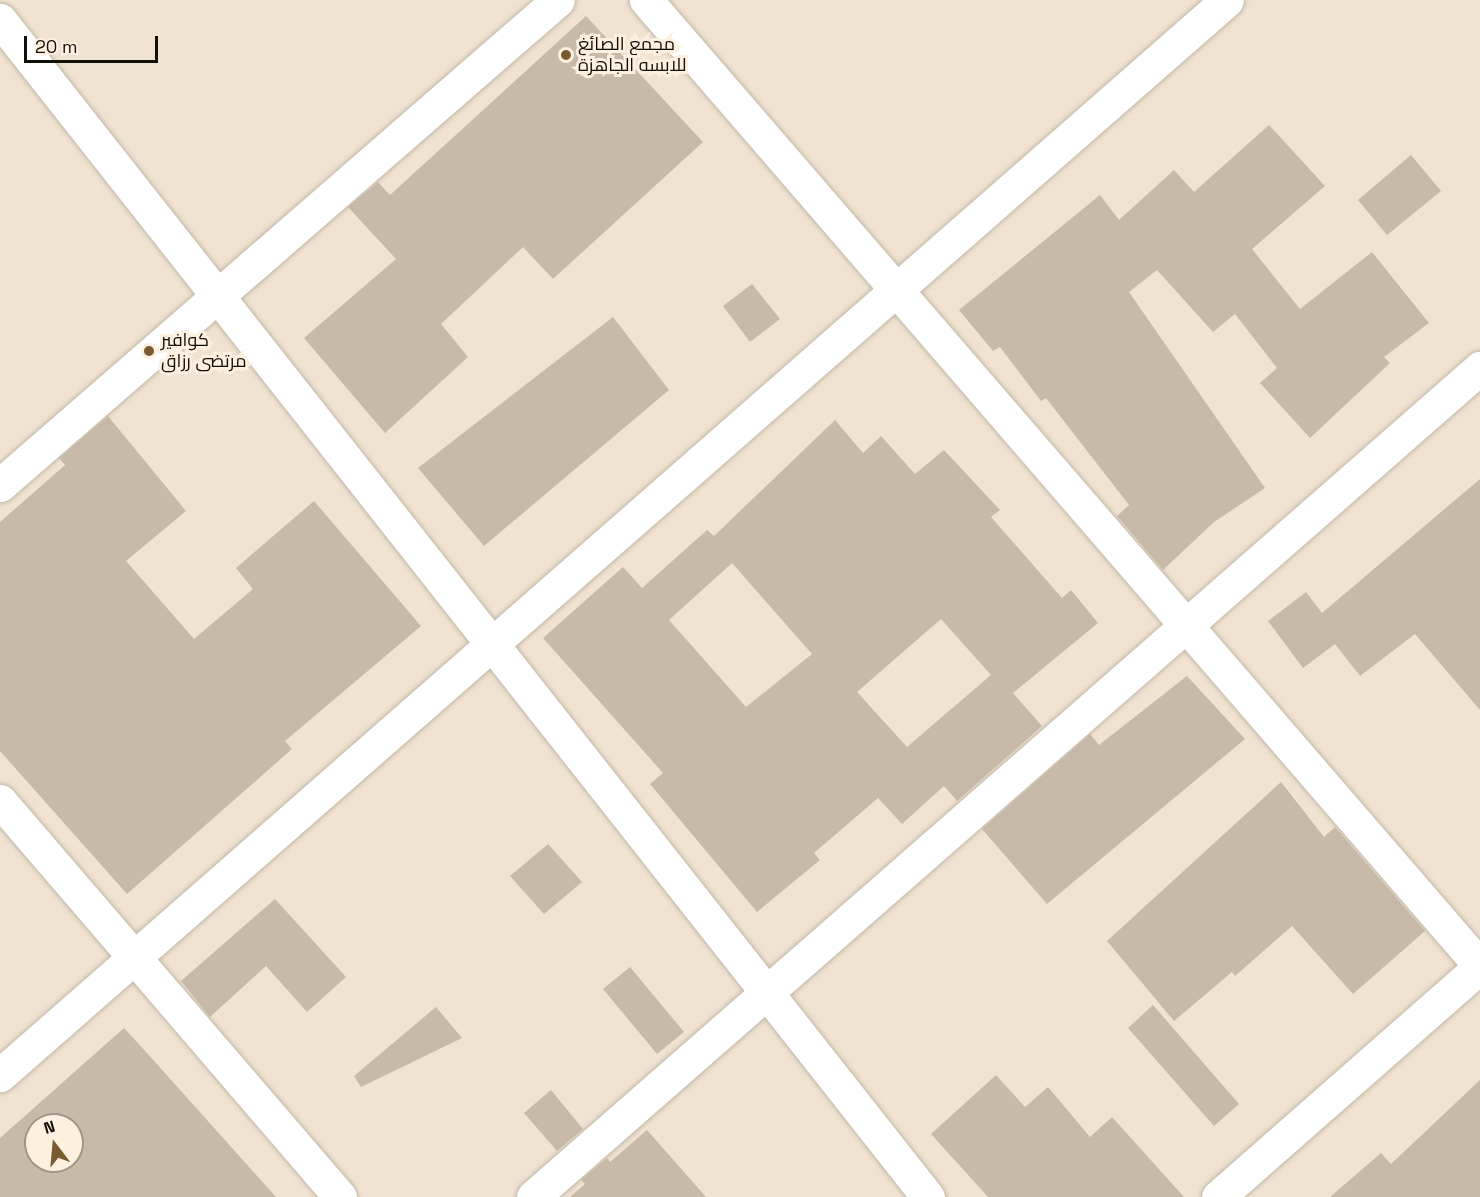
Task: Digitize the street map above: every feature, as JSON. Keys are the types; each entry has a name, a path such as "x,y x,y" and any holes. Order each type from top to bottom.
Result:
{"street":[{"path":"0,485 558,0"},
{"path":"646,0 1480,967 1218,1197"},
{"path":"0,1075 1227,0"},
{"path":"0,20 490,645 928,1197"},
{"path":"533,1197 1480,368"},
{"path":"0,801 136,956 340,1197"}],"building":[{"path":"586,16 703,142 553,279 523,247 441,324 468,357 385,433 304,338 396,259 348,207 378,182 390,195"},
{"path":"1269,125 1325,186 1252,249 1300,309 1372,252 1429,323 1384,357 1390,363 1310,438 1260,383 1277,368 1235,314 1213,332 1157,270 1129,292 1265,488 1214,522 1163,570 1117,516 1129,505 1046,398 1041,401 1000,347 993,351 959,310 1100,195 1119,220 1174,170 1194,192"},
{"path":"1411,155 1441,191 1387,235 1358,200"},
{"path":"752,284 780,319 750,342 723,306"},
{"path":"613,317 669,390 484,546 418,468"},
{"path":"108,416 186,511 126,561 194,639 253,589 236,568 314,501 421,626 285,741 292,749 127,894 0,751 0,522 65,465 59,458"},
{"path":"835,420 863,453 881,436 915,474 944,450 1000,510 991,517 1062,598 1071,590 1098,623 1013,693 1042,726 957,801 944,786 902,824 878,798 814,853 820,860 757,912 650,784 663,773 543,638 623,567 642,588 707,530 714,536","holes":["732,563 812,654 746,707 669,620","941,619 991,675 907,747 857,692"]},
{"path":"1480,479 1480,710 1415,634 1360,676 1335,644 1303,668 1268,621 1306,592 1322,613"},
{"path":"1187,676 1245,739 1047,904 982,829 1090,734 1099,745"},
{"path":"1281,782 1324,837 1335,827 1425,931 1353,994 1292,926 1235,976 1232,972 1174,1021 1107,941"},
{"path":"548,844 582,882 544,914 510,876"},
{"path":"275,899 346,977 307,1012 266,966 210,1017 181,981"},
{"path":"630,967 684,1032 657,1054 603,989"},
{"path":"1153,1005 1239,1104 1214,1126 1128,1028"},
{"path":"436,1007 462,1038 361,1087 354,1076"},
{"path":"124,1028 276,1197 0,1197 0,1138 24,1117 24,1173 84,1173 84,1113 28,1113"},
{"path":"996,1075 1025,1107 1048,1087 1090,1137 1112,1117 1184,1197 988,1197 931,1134"},
{"path":"1480,1080 1480,1197 1330,1197 1381,1153 1391,1164"},
{"path":"551,1090 583,1129 557,1151 524,1113"},
{"path":"647,1130 706,1197 570,1197 585,1184 581,1180 607,1158 610,1162"}],"place":[{"name":"مجمع الصائغ للابسه الجاهزة","path":"566,55"},
{"name":"كوافير مرتضى رزاق","path":"149,351"}]}
